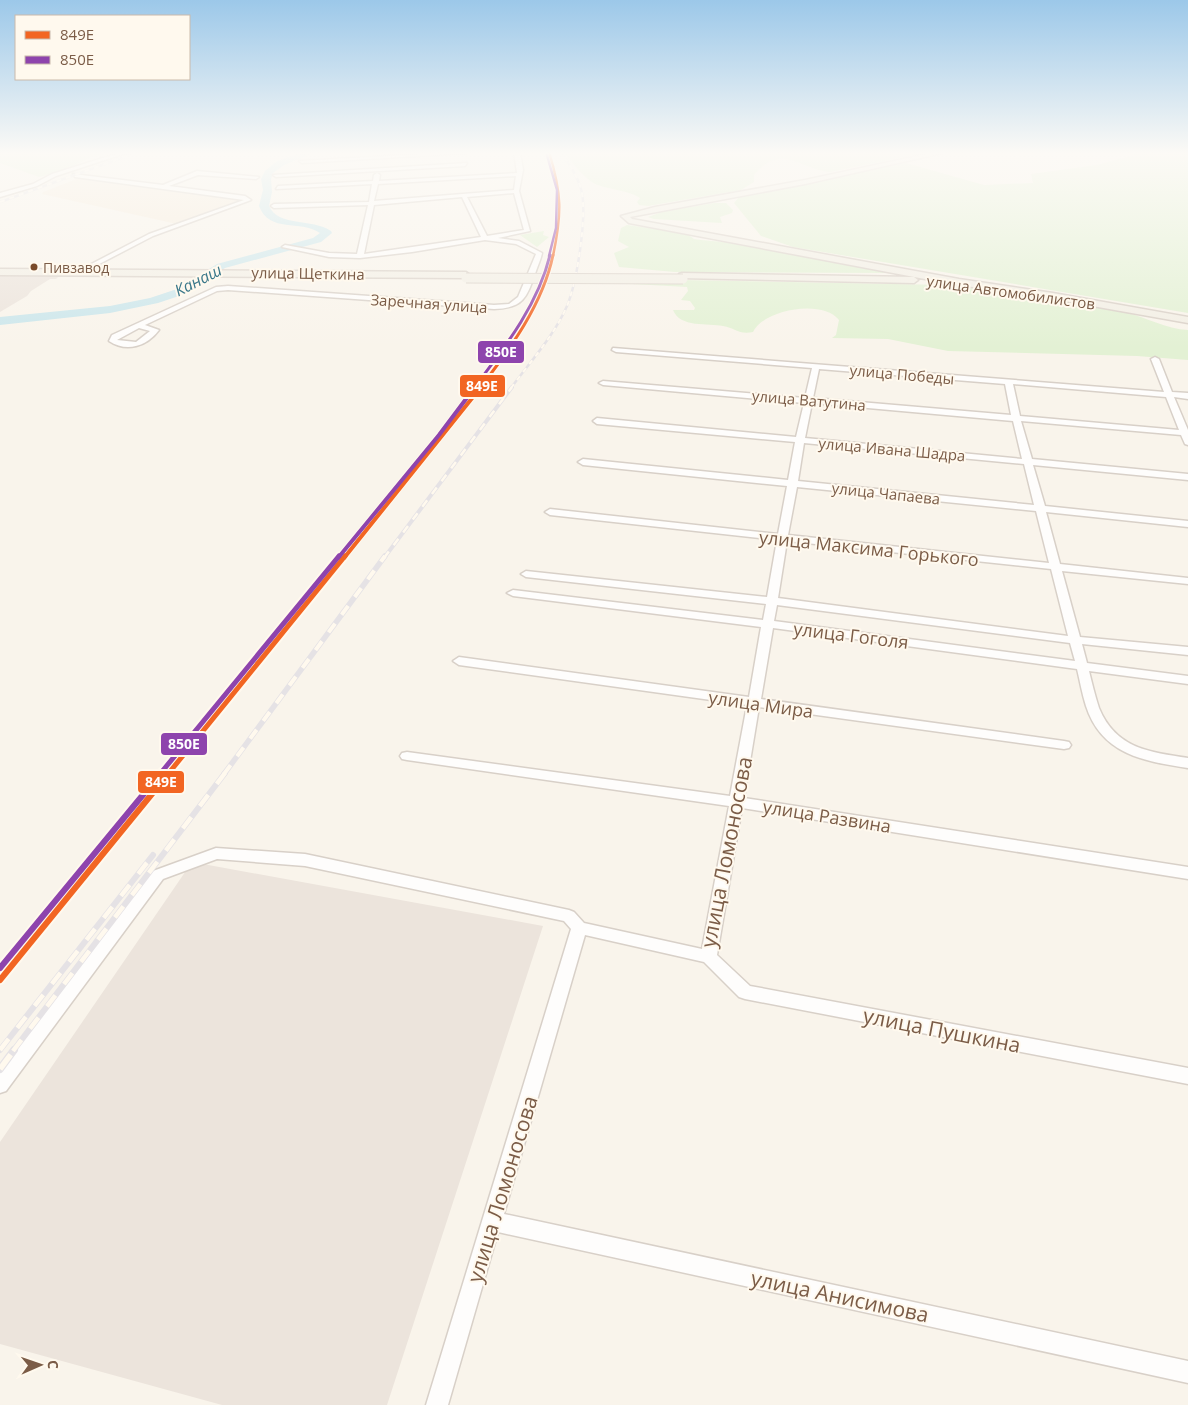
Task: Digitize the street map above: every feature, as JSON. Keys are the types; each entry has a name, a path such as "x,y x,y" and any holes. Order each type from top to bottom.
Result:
{"main road":[{"path":"635,218 652,226 956,281"},
{"name":"улица Автомобилистов","path":"892,280 906,275 901,270"},
{"path":"0,272 892,280"},
{"path":"682,277 956,281"},
{"name":"улица Автомобилистов","path":"892,280 956,281 1188,320"}],"street":[{"path":"78,273 151,235 199,218"},
{"path":"360,256 367,218"},
{"path":"475,218 485,238"},
{"path":"285,247 329,255 360,256 402,251 527,231 523,218"},
{"name":"Заречная улица","path":"139,326 216,289 228,288 252,292 504,308 515,305 526,290 539,253 517,242 485,238"},
{"path":"139,326 155,330 146,342 138,344 113,341 115,337 139,326"},
{"name":"улица Победы","path":"616,350 1188,396"},
{"path":"1155,359 1188,442"},
{"name":"улица Ломоносова","path":"437,1405 579,928 709,957 800,440 816,366"},
{"name":"улица Ватутина","path":"603,383 1186,433"},
{"path":"1008,383 1093,708 1102,727 1116,742 1128,750 1148,756 1188,763"},
{"name":"улица Ивана Шадра","path":"597,421 1188,477"},
{"name":"улица Чапаева","path":"583,462 1188,524"},
{"name":"улица Максима Горького","path":"550,512 1188,581"},
{"name":"улица Гоголя","path":"526,574 772,602 1075,640 1188,651"},
{"name":"улица Гоголя","path":"513,593 768,624 1188,680"},
{"name":"улица Мира","path":"458,661 1064,745"},
{"name":"улица Развина","path":"407,756 736,802 1188,872"},
{"path":"0,1085 158,875 216,853 305,860 569,916 579,928"},
{"name":"улица Пушкина","path":"709,957 745,992 1188,1076"},
{"name":"улица Анисимова","path":"493,1221 1188,1372"}],"shaded area":[{"path":"148,218 198,218 192,221 177,224"},
{"path":"0,274 61,274 56,279 50,279 31,291 27,296 0,312"},
{"path":"192,862 543,926 387,1405 222,1405 0,1344 0,1142"}],"green space":[{"path":"650,218 720,218 722,223"},
{"path":"746,218 1188,218 1188,313 793,247 761,236"},
{"path":"627,225 686,233 694,239 745,244 895,273 675,272 619,267 614,253 629,247 618,241 621,228"},
{"path":"544,231 543,235 549,237 537,247 520,235"},
{"path":"681,280 978,287 1124,312 1188,330 1188,360 1137,356 948,351 888,339 832,338 836,335 839,320 831,314 820,310 808,309 794,309 769,317 759,324 753,332 744,333 723,326 695,324 682,320 677,316 673,310 694,310 695,308 690,301 681,300 688,291 687,287 632,284"}],"waterway":[{"name":"Канаш","path":"0,321 88,312 154,301 181,291 221,266 317,240 327,233 320,228 285,222 273,218"}],"railway":[{"path":"511,388 555,328 567,306 578,265 583,218"},
{"path":"384,558 512,387"},
{"path":"224,774 385,556"},
{"path":"13,1051 225,773"},
{"path":"0,1050 153,855"},
{"path":"0,1069 14,1050"}],"transit line":[{"name":"850Е","path":"0,968 439,435 510,340 531,304 547,266 556,228 556,218"},
{"name":"849Е","path":"0,980 486,381 506,353 540,293 552,261 559,218"}],"place":[{"name":"Пивзавод","path":"34,267"}]}
